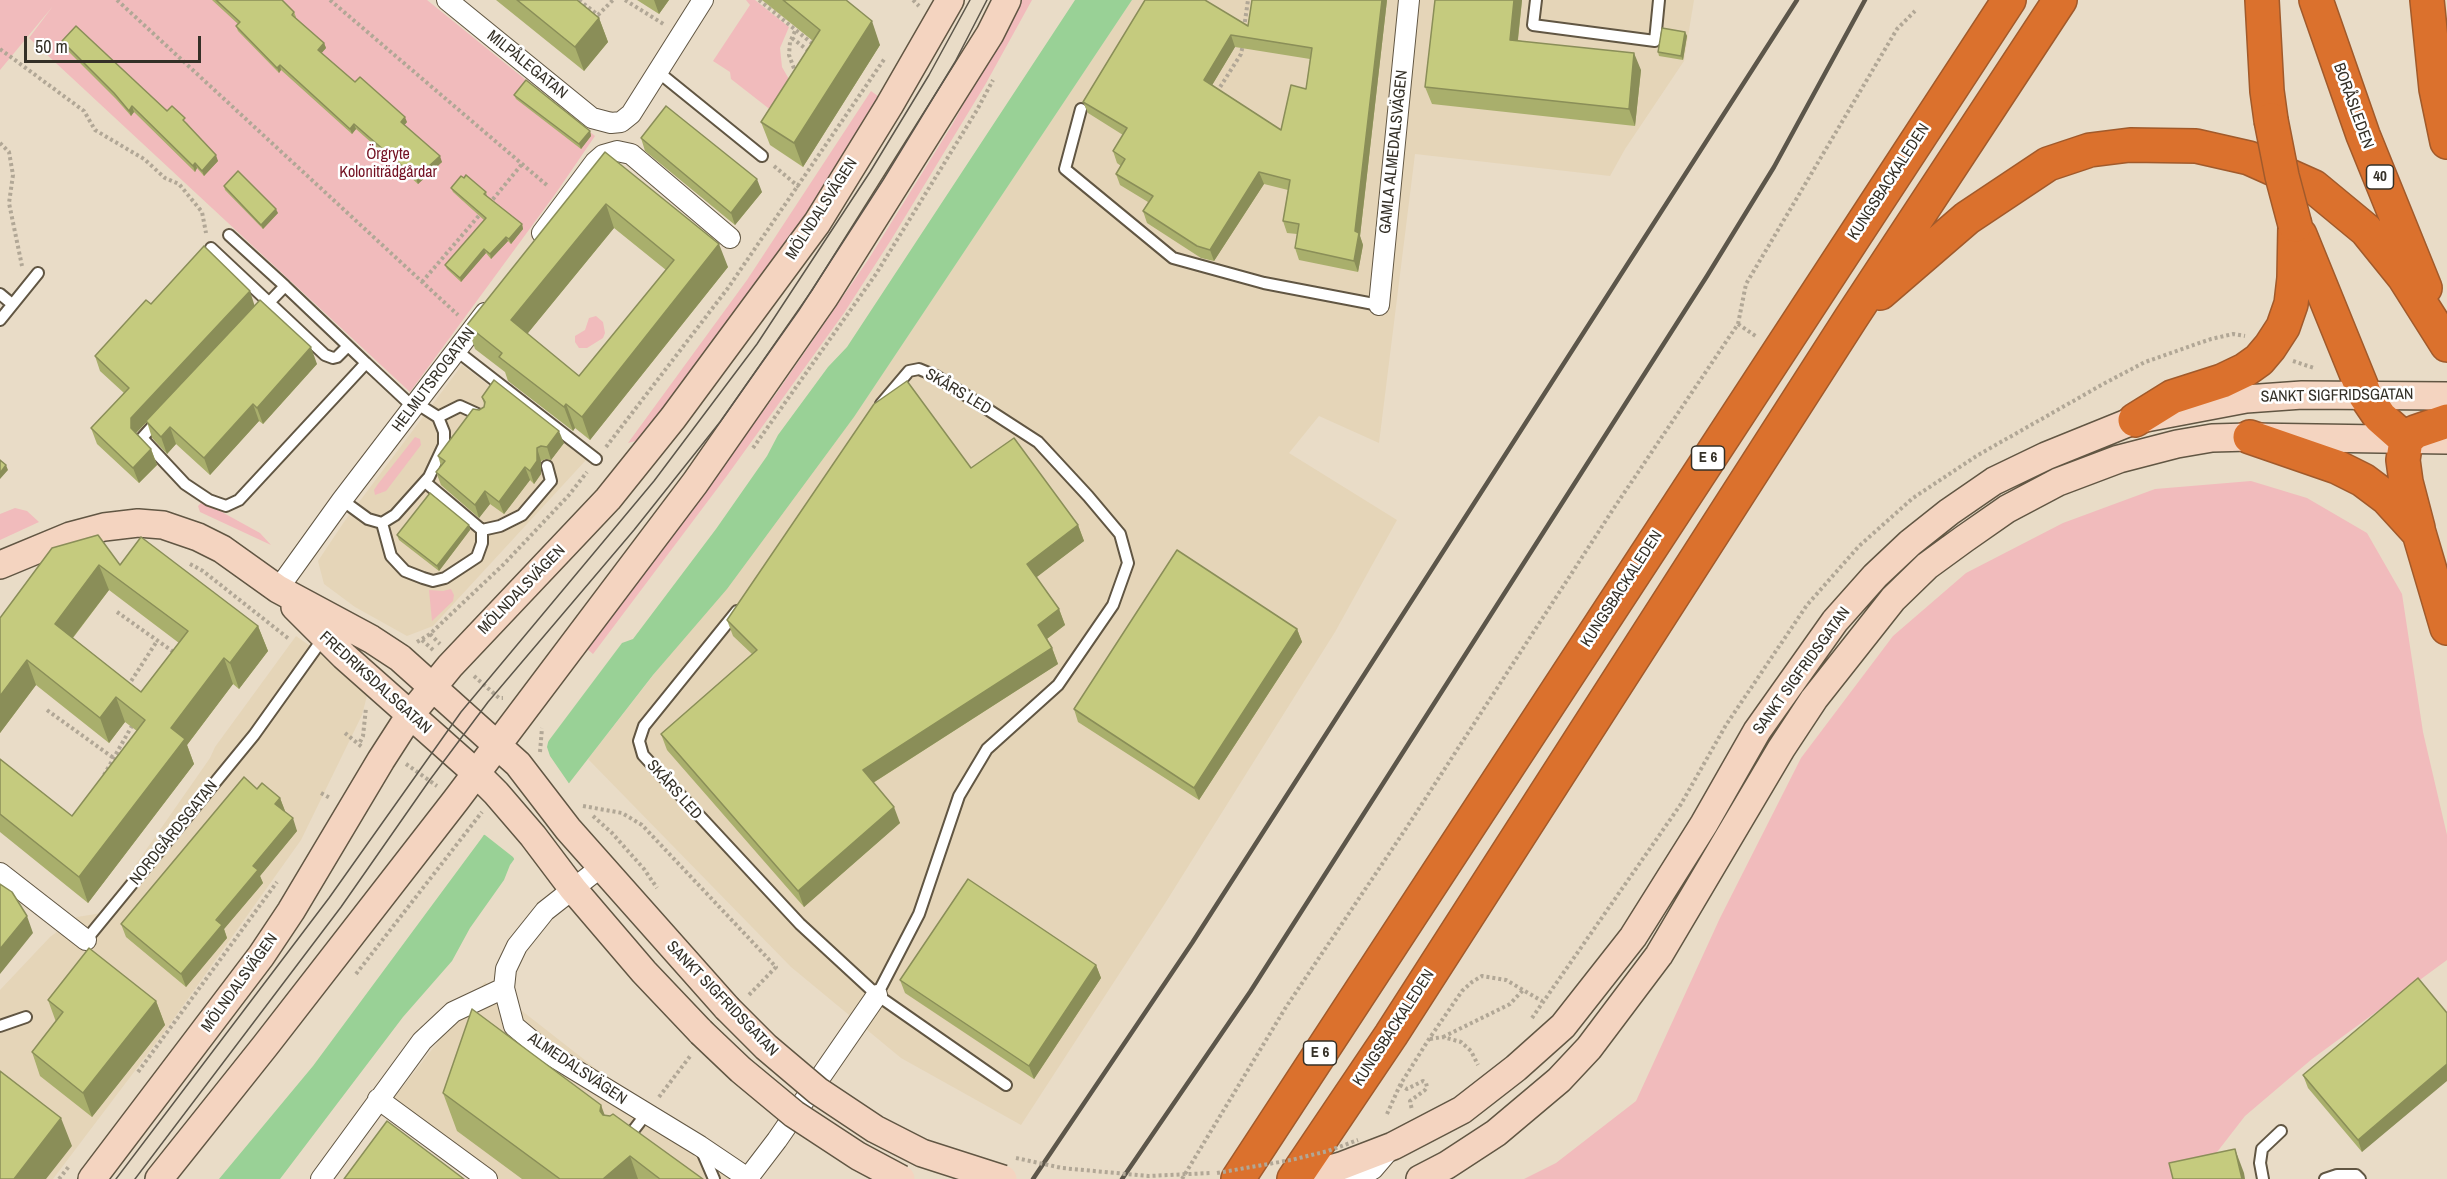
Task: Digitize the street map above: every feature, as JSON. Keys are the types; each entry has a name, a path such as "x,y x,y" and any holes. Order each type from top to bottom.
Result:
{"highway":[{"name":"KUNGSBACKALEDEN","path":"1222,1175 2009,0"},
{"name":"KUNGSBACKALEDEN","path":"1295,1179 1391,1035 1851,318 2060,0"},
{"path":"2262,0 2267,91 2271,120 2295,225 2365,395 2380,417 2432,434"},
{"name":"BORÅSLEDEN","path":"2316,0 2363,135 2447,345"},
{"path":"2427,0 2436,89 2447,142"},
{"path":"1851,318 1967,218 2048,164 2090,150 2161,144 2196,146 2249,158 2288,173 2314,187 2366,230 2404,277 2447,345"},
{"path":"2135,420 2172,397 2222,381 2245,370 2259,360 2270,347 2283,327 2291,304 2295,225"},
{"path":"2432,434 2403,460 2419,533 2447,628"},
{"path":"2250,437 2305,454 2363,480 2387,498 2419,533"}],"main road":[{"name":"MÖLNDALSVÄGEN","path":"92,1179 261,956 291,911 410,715 450,666 609,500 673,418 817,223 950,0"},
{"path":"159,1179 266,1046 456,800 696,483 824,298 990,34 1007,0"},
{"name":"SANKT SIGFRIDSGATAN","path":"1295,1179 1348,1173 1393,1146 1462,1110 1516,1068 1563,1026 1633,937 1704,824 1757,731 1835,621 1875,576 1917,536 1994,481 2046,456 2135,420 2246,399 2302,394 2447,396"},
{"name":"SANKT SIGFRIDSGATAN","path":"1420,1179 1447,1165 1496,1133 1559,1080 1589,1048 1659,955 1781,749 1814,699 1893,598 1927,566 2007,509 2058,482 2119,459 2177,444 2212,438 2432,434"},
{"name":"FREDRIKSDALSGATAN","path":"0,565 70,536 93,530 138,523 163,525 222,549 278,589 361,633 400,658 498,744"},
{"name":"FREDRIKSDALSGATAN","path":"278,589 317,646 369,695 410,715 476,773"},
{"name":"SANKT SIGFRIDSGATAN","path":"498,744 532,761 552,810 601,867 738,1001 766,1047 818,1091 875,1129 922,1153 1006,1168"},
{"name":"SANKT SIGFRIDSGATAN","path":"476,773 533,836 573,889 644,972 698,1041 741,1070 794,1114 858,1156 901,1179"}],"street":[{"name":"MILPÅLEGATAN","path":"447,0 592,118 611,123 621,122 631,114 657,71"},
{"path":"657,71 703,0"},
{"name":"GAMLA ALMEDALSVÄGEN","path":"1379,305 1409,0"},
{"path":"534,244 595,162 603,155 617,151 631,154 730,238"},
{"name":"HELMUTSROGATAN","path":"278,589 342,500 494,300"},
{"name":"ALMEDALSVÄGEN","path":"601,867 545,911 517,946 506,969 504,988 514,1026 544,1051 700,1146 749,1179"},
{"name":"NORDGÅRDSGATAN","path":"0,873 86,940"},
{"path":"321,1179 422,1041 453,1012 504,988"},
{"name":"SKÅRS LED","path":"749,1179 876,995"},
{"path":"378,1100 487,1179"}],"lane":[{"path":"1536,0 1533,25 1654,41 1659,0"},
{"path":"657,71 762,156"},
{"path":"1081,109 1065,169 1173,258 1264,283 1379,305"},
{"path":"229,235 366,363 415,405 438,417 444,432 444,445 425,482 395,515 382,523 368,519 342,500"},
{"path":"212,248 326,355 337,357 348,346"},
{"path":"0,320 38,273"},
{"path":"245,328 285,286"},
{"path":"0,294 12,304"},
{"path":"456,351 596,459"},
{"path":"166,412 142,438 185,484 209,500 226,506 239,500 366,363"},
{"name":"SKÅRS LED","path":"744,600 644,726 639,741 643,755 800,924 876,995 919,914 959,796 987,749 1059,685 1113,604 1128,563 1120,534 1038,442 936,375 919,369 909,371 874,413"},
{"path":"438,417 460,406 482,416"},
{"path":"482,530 500,526 522,514 552,481 547,466"},
{"path":"382,523 391,556 405,571 433,580 445,578 477,557 482,543 482,530 425,482"},
{"name":"NORDGÅRDSGATAN","path":"86,940 254,735 317,646"},
{"path":"876,995 1006,1085"},
{"path":"0,1026 26,1017"},
{"path":"621,1148 646,1114"},
{"path":"2264,1179 2260,1163 2262,1149 2281,1131"},
{"path":"700,1146 714,1179"},
{"path":"2325,1179 2337,1174 2356,1175 2360,1179"}],"path":[{"path":"117,0 462,319"},
{"path":"330,0 549,187"},
{"path":"579,0 598,15 613,0"},
{"path":"625,0 680,34"},
{"path":"759,0 818,48"},
{"path":"913,0 920,6"},
{"path":"913,16 923,0"},
{"path":"1216,94 1242,54 1248,0"},
{"path":"1182,1179 1286,1007 1412,820 1614,508 1738,324 1746,284 1897,29 1916,10"},
{"path":"796,30 789,54 794,72 802,83"},
{"path":"792,38 810,52"},
{"path":"805,60 812,42"},
{"path":"0,49 84,111 95,130 144,159 165,178 179,184 202,212 212,248"},
{"path":"400,658 410,645 422,640 504,564 569,495 728,288 799,187 887,54"},
{"path":"794,72 800,67"},
{"path":"0,143 9,152 13,175 9,203 26,287"},
{"path":"762,156 799,187"},
{"path":"422,282 522,164"},
{"path":"184,560 317,646"},
{"path":"117,612 183,659"},
{"path":"422,640 450,666"},
{"path":"133,693 126,688 157,641"},
{"path":"168,663 174,653"},
{"path":"355,750 363,736 364,711 369,695"},
{"path":"364,711 369,695"},
{"path":"47,710 113,759 122,759"},
{"path":"516,720 544,729 532,761"},
{"path":"102,778 135,721"},
{"path":"345,733 401,774 406,764 478,817"},
{"path":"326,807 336,788"},
{"path":"321,793 331,799"},
{"path":"582,806 622,813 642,825 768,958 776,967 753,991"},
{"path":"136,1075 279,878"},
{"path":"1387,1114 1400,1085 1462,991 1482,976 1506,980 1542,1001"},
{"path":"1429,1040 1443,1037 1510,1004 1524,989"},
{"path":"1443,1037 1461,1042 1477,1060 1479,1069"},
{"path":"646,1114 698,1041"},
{"path":"1400,1085 1407,1089 1423,1081 1426,1083 1425,1090 1410,1101 1414,1113"},
{"path":"1006,1168 1062,1168 1148,1176 1222,1175 1328,1151 1358,1140"},
{"path":"59,1179 73,1160"}],"shaded area":[{"path":"1075,0 1132,0 854,417 727,589 653,675 570,782 510,865 504,880 470,928 452,961 403,1017 280,1179 219,1179 313,1066 622,643 633,639 716,529 767,456 778,435 828,367 847,347"},
{"path":"1132,0 1694,0 1684,61 1625,149 1610,176 1415,154 1379,443 1319,416 1289,453 1397,520 1335,632 1164,905 1021,1125 901,1058 791,967 588,759 854,417"},
{"path":"462,365 586,460 433,626 407,636 355,607 324,584 318,561 344,522"},
{"path":"296,636 369,688 362,715 301,840 165,1031 53,1179 0,1179 0,990 50,937 77,917 102,913 210,758 215,747"},
{"path":"485,982 737,1179 483,1179 386,1108"}],"green space":[{"name":"Örgryte Koloniträdgårdar","path":"0,0 427,0 595,136 410,392 29,38 53,6 0,70"},
{"path":"746,0 755,0 789,27 780,48 782,67 790,81 772,111 731,79 730,72 713,61 750,5"},
{"path":"1021,0 1032,0 985,85 844,313 726,477 593,654 586,648 776,394 868,260 952,125"},
{"path":"871,91 882,99 822,196 659,414 636,441 628,443 747,280"},
{"path":"596,316 603,322 605,333 603,338 587,348 579,348 575,342 575,336 585,330 589,318"},
{"path":"415,437 420,439 421,445 386,491 375,495 374,490 378,484"},
{"path":"2251,481 2307,498 2367,533 2402,594 2423,732 2447,835 2447,960 2312,1059 2245,1116 2207,1165 2177,1179 1524,1179 1556,1163 1636,1101 1720,918 1801,758 1893,636 1966,573 2063,523 2155,489"},
{"path":"201,503 260,533 271,545 200,512 198,506"},
{"path":"15,508 27,511 39,522 0,540 0,514"},
{"path":"451,589 454,595 453,601 432,621 429,590"}],"pier":[{"path":"549,738 547,747 550,756 570,785 516,862 513,857 481,834"}],"building":[{"path":"216,0 282,0 294,12 292,15 324,43 318,50 355,82 360,77 405,117 401,122 440,156 416,178 354,124 350,129 280,65 277,68 236,26 240,22"},
{"path":"517,0 577,0 599,18 575,47"},
{"path":"783,0 846,0 872,21 794,143 761,122 820,30"},
{"path":"1145,0 1205,0 1248,26 1252,0 1382,0 1355,231 1359,233 1354,261 1295,248 1299,224 1283,221 1290,180 1259,172 1210,250 1197,246 1143,211 1153,196 1116,174 1125,159 1113,151 1127,128 1083,102","holes":["1231,35 1312,48 1306,89 1291,85 1281,130 1204,80"]},
{"path":"1435,0 1514,0 1510,40 1634,53 1629,109 1425,87"},
{"path":"76,26 167,111 172,106 185,118 183,120 216,155 202,171 195,163 193,166 132,106 129,111 62,41"},
{"path":"1662,28 1685,32 1681,56 1658,52"},
{"path":"526,80 590,131 579,144 514,95"},
{"path":"666,106 757,179 731,213 641,138"},
{"path":"605,152 719,244 582,417 566,404 564,407 499,357 502,353 467,325","holes":["606,204 674,260 579,376 511,320"]},
{"path":"238,171 276,209 261,225 224,186"},
{"path":"466,175 486,192 484,194 522,224 509,239 506,237 490,254 484,249 460,278 445,265 486,218 451,188 461,176 464,178"},
{"path":"204,246 250,291 131,418 131,428 151,449 133,468 91,428 129,388 95,356 146,300 151,304"},
{"path":"260,300 311,347 257,408 253,404 204,458 170,427 161,437 146,421"},
{"path":"494,380 559,431 547,447 537,448 537,461 530,471 525,467 499,502 485,491 475,505 436,472 445,461 438,456 473,409 479,410 484,407 485,402 482,397"},
{"path":"907,381 971,468 1014,438 1078,525 1027,564 1059,609 1038,625 1052,648 863,770 894,807 798,891 661,734 757,650 727,620 874,404"},
{"path":"0,460 6,465 0,473"},
{"path":"430,493 469,525 437,566 397,535"},
{"path":"98,535 120,565 141,537 258,626 230,663 224,658 171,728 185,739 79,877 0,814 0,759 72,816 145,720 116,697 100,718 27,660 0,696 0,618 52,548","holes":["99,565 188,631 141,692 55,624"]},
{"path":"1177,550 1297,629 1194,788 1074,709"},
{"path":"244,777 257,789 262,783 280,798 275,804 293,818 253,866 258,870 216,920 222,925 181,974 121,924"},
{"path":"968,879 1096,965 1029,1066 900,980"},
{"path":"0,884 12,892 27,916 0,949"},
{"path":"89,948 156,1001 83,1093 32,1052 63,1012 48,1000"},
{"path":"2418,978 2447,1013 2447,1064 2358,1140 2303,1075"},
{"path":"472,1009 601,1105 600,1111 603,1115 613,1114 703,1179 660,1179 630,1156 603,1179 560,1179 443,1093"},
{"path":"0,1071 61,1118 14,1179 0,1179"},
{"path":"387,1121 464,1179 344,1179"},
{"path":"2235,1149 2242,1179 2173,1179 2169,1163"}],"tram line":[{"path":"116,1179 329,898 461,712 654,481 757,344 870,172 929,75 970,0"},
{"path":"135,1179 341,907 429,781 488,702 634,530 720,422 799,310 883,180 955,62 987,0"}],"railway":[{"path":"1033,1179 1192,943 1797,0"},
{"path":"1122,1179 1250,992 1707,276 1774,167 1865,0"}]}
